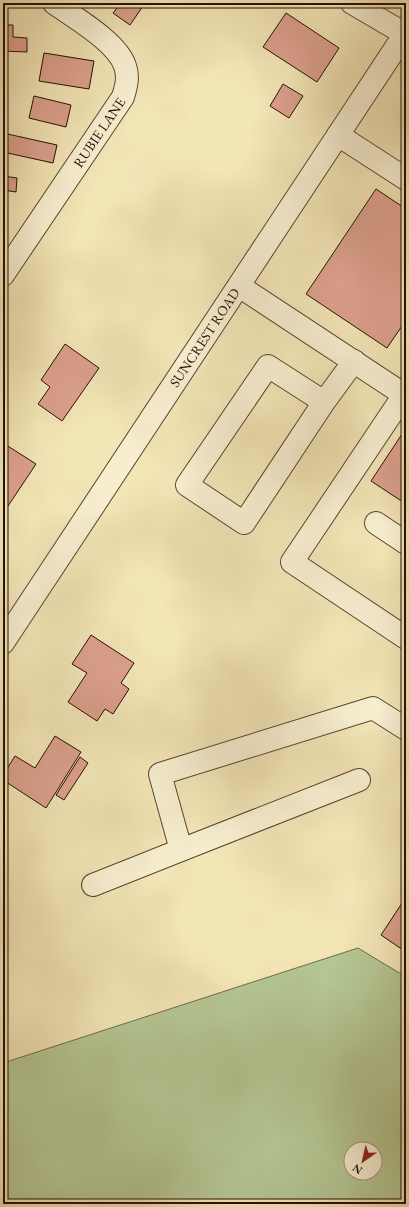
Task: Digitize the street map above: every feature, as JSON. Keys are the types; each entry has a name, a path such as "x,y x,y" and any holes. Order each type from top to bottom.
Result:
{"street":[{"name":"RUBIE LANE","path":"3,276 123,97 127,82 126,67 120,53 109,42 54,3"},
{"path":"352,3 405,33"},
{"name":"SUNCREST ROAD","path":"3,643 405,33"},
{"path":"338,135 404,175"},
{"path":"239,286 405,394 292,562 406,638"},
{"path":"324,402 268,366 187,485 244,523 324,402 354,361"},
{"path":"376,523 406,543"},
{"path":"181,850 160,774 373,708 406,729"},
{"path":"93,885 359,780"}],"green space":[{"path":"358,948 406,977 406,1204 3,1204 3,1063"}],"building":[{"path":"119,3 140,3 143,6 130,25 113,13 120,4"},
{"path":"286,13 339,48 317,82 263,47"},
{"path":"3,25 13,25 13,37 27,38 27,52 3,51"},
{"path":"44,53 94,61 89,89 39,81"},
{"path":"3,69 5,70 4,86 3,85"},
{"path":"283,84 303,96 289,118 270,106"},
{"path":"34,96 71,105 66,127 29,118"},
{"path":"3,133 57,145 53,163 3,152"},
{"path":"3,176 17,178 16,192 3,190"},
{"path":"376,189 406,209 406,320 387,348 306,294"},
{"path":"65,344 99,368 62,421 38,404 50,387 41,380"},
{"path":"406,428 406,504 371,481"},
{"path":"3,443 36,464 4,512 3,512"},
{"path":"91,635 134,663 121,683 129,689 113,714 105,709 97,721 68,702 87,673 72,664"},
{"path":"55,736 81,752 46,808 3,780 3,775 15,756 35,768"},
{"path":"80,757 88,763 64,800 56,795"},
{"path":"404,900 406,902 406,952 381,935"}]}
